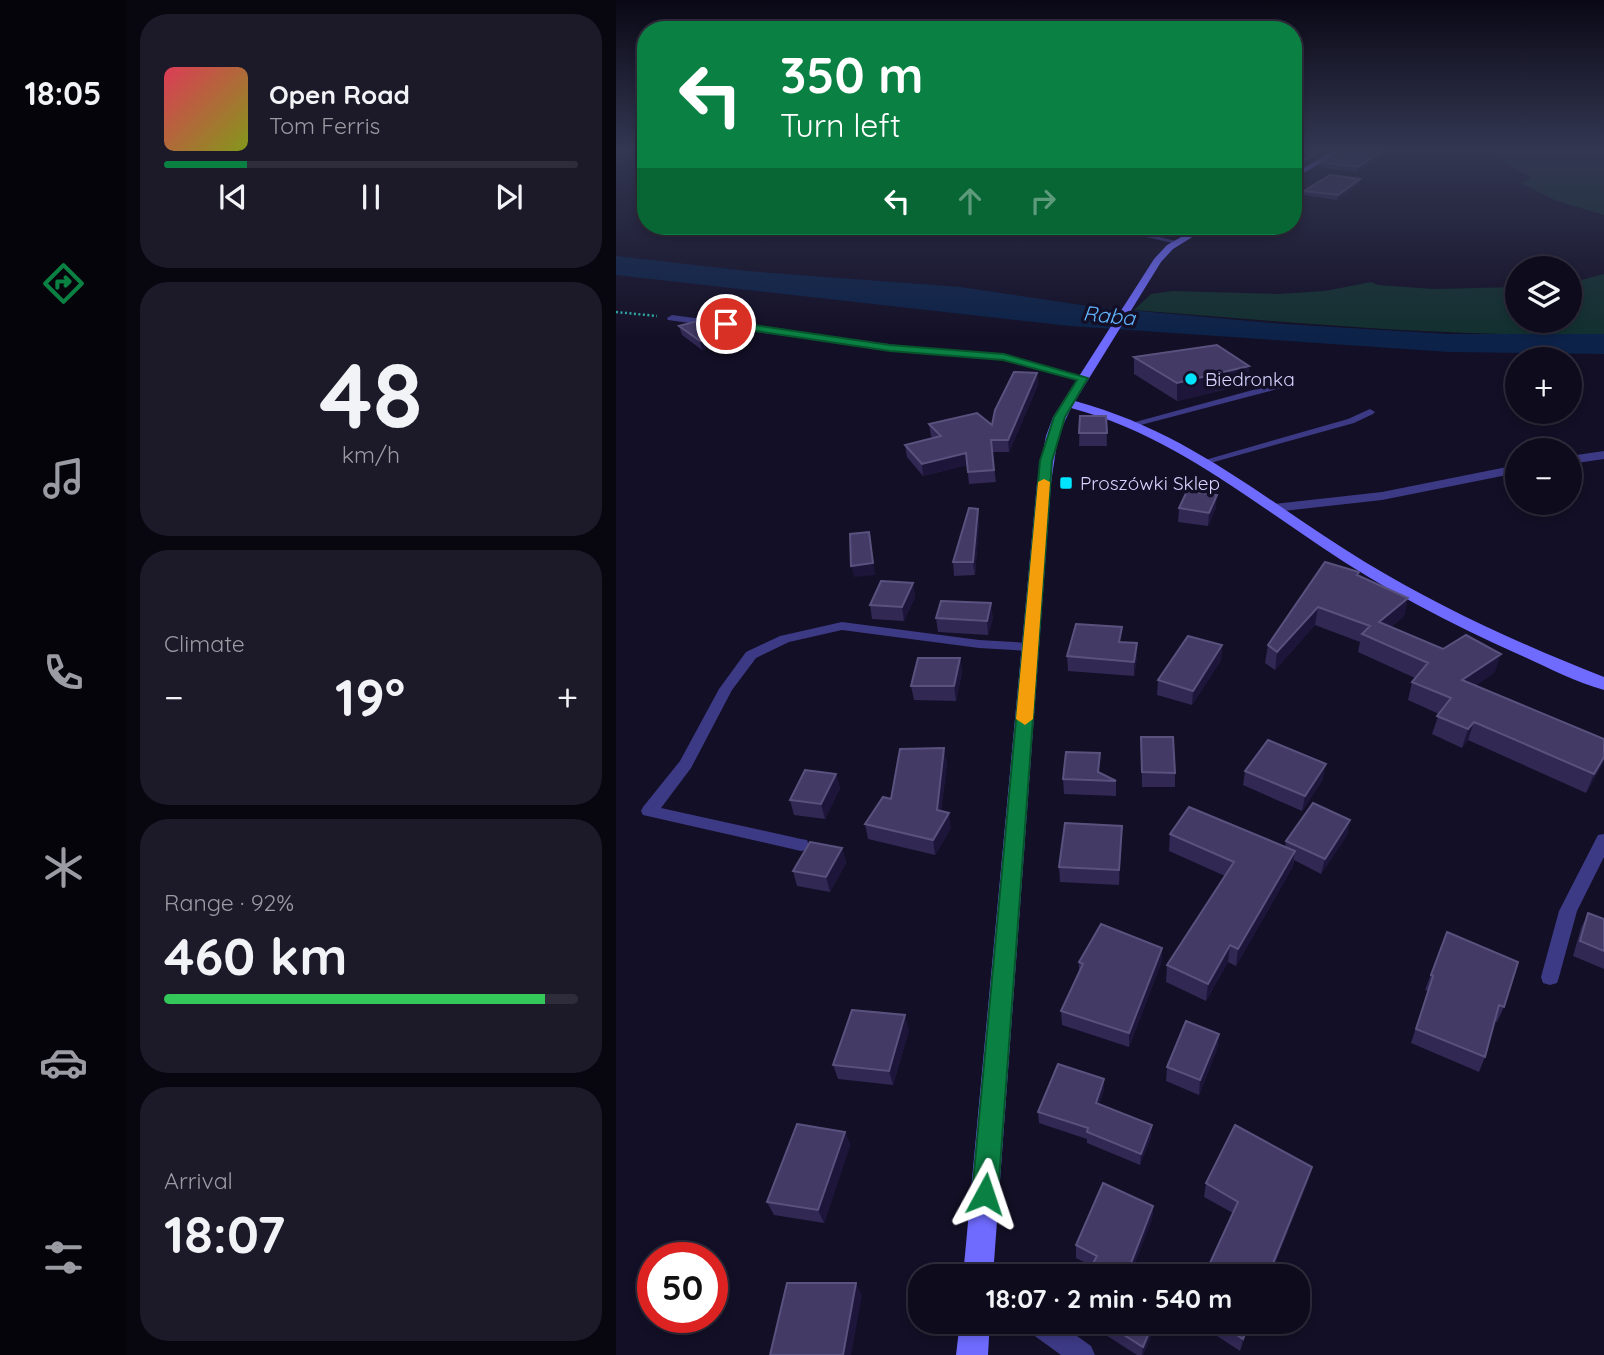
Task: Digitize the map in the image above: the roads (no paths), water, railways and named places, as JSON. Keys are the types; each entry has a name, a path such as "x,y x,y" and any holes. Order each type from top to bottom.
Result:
{"main road":[{"path":"979,1264 1046,461 1052,436 1067,403 1146,278 1157,261 1177,242 1190,235"},
{"path":"1067,403 1133,424 1203,462 1382,578 1519,648 1604,684"},
{"path":"972,1355 974,1334"}],"street":[{"path":"672,318 886,347 1004,357 1063,375 1083,378"},
{"path":"1582,458 1604,455"},
{"path":"1274,508 1382,496 1505,471"}],"lane":[{"path":"1145,235 1177,242"},
{"path":"1133,424 1282,385"},
{"path":"1203,462 1351,421 1370,412"},
{"path":"801,845 649,811 686,764 726,689 751,655 785,639 842,626 979,644 1030,647"},
{"path":"1550,978 1568,911 1604,840"},
{"path":"1052,1334 1082,1355"}],"water":[{"name":"Raba","path":"616,256 747,271 960,287 1095,307 1284,324 1449,334 1604,334 1604,354 1582,354 1582,347 1505,347 1505,353 1449,352 1070,326 616,275"}],"place":[{"name":"Biedronka","path":"1191,379"},
{"name":"Proszówki Sklep","path":"1066,483"}]}
